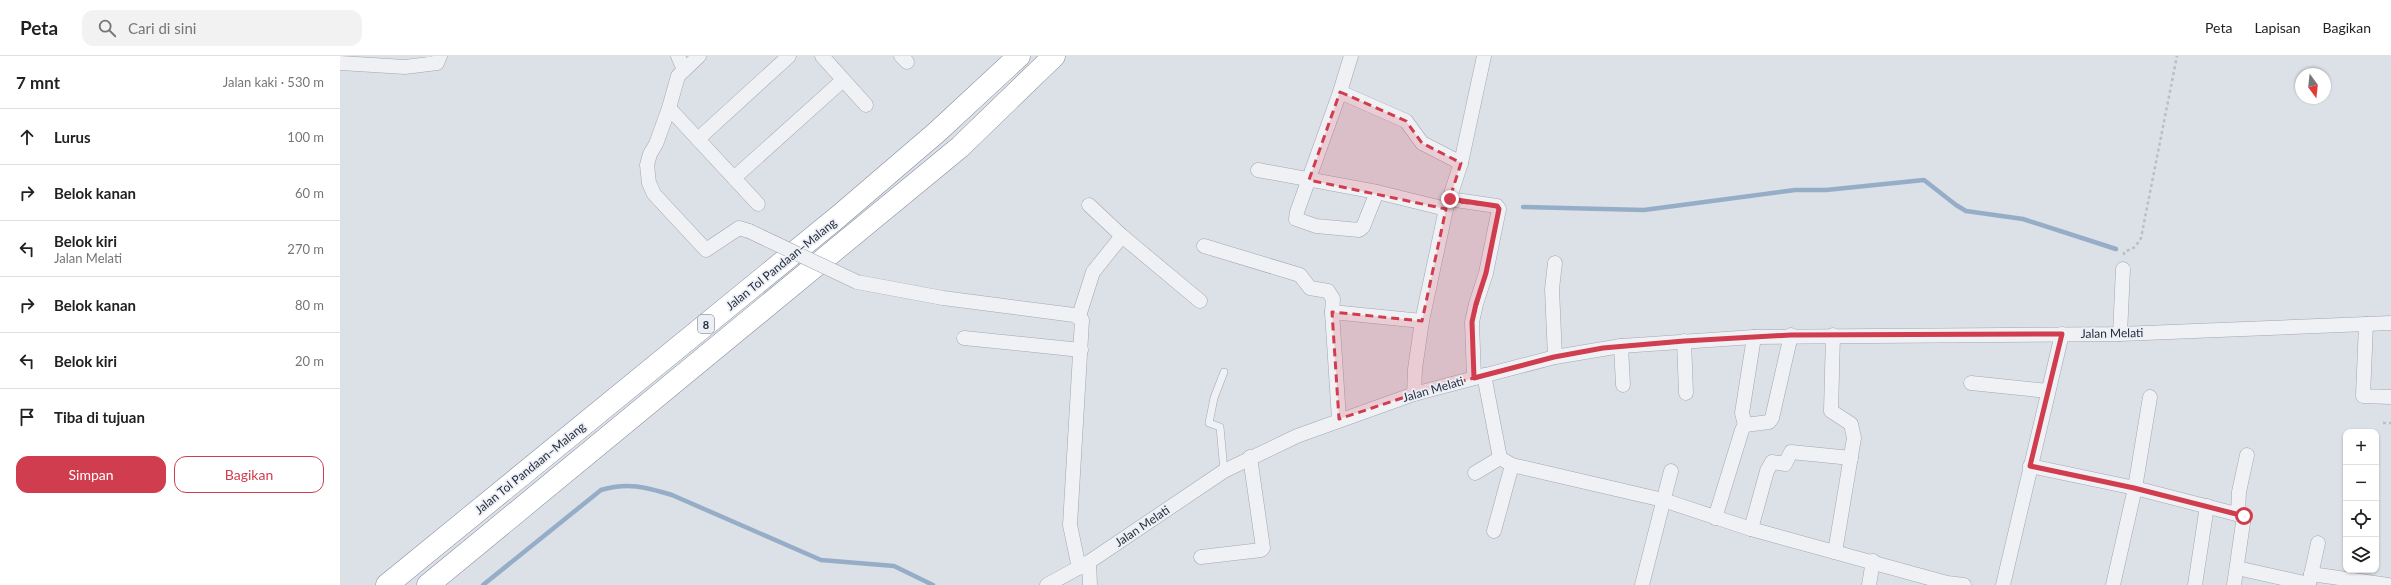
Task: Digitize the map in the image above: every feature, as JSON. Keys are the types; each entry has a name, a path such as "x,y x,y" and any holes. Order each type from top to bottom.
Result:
{"highway":[{"name":"Jalan Tol Pandaan–Malang","path":"387,585 839,216 937,132 1019,56"},
{"name":"Jalan Tol Pandaan–Malang","path":"428,585 960,147 1054,56"}],"street":[{"path":"340,63 392,61 405,67 437,63 440,56"},
{"path":"678,56 684,70"},
{"path":"699,56 678,76 669,108 646,165 649,183 654,194 706,250 739,228 750,231 857,282 943,298 1078,316"},
{"path":"698,139 789,56"},
{"path":"822,56 866,105"},
{"path":"1351,56 1296,219 1316,226 1352,230 1364,227 1377,192"},
{"path":"1414,394 1415,369 1422,321 1461,163 1484,56"},
{"path":"734,178 843,80"},
{"path":"1340,92 1406,121 1422,144 1461,163"},
{"path":"669,108 758,204"},
{"path":"1258,170 1377,192 1451,203 1497,206 1499,209 1486,273 1472,322 1479,377 1500,458 1512,465 1663,500 1751,530 1873,561 1947,582 1964,585"},
{"path":"1089,205 1122,236 1200,301"},
{"path":"1090,585 1070,525 1083,325 1078,316 1093,272 1122,236"},
{"path":"1204,246 1300,275 1310,288 1328,291 1333,299 1332,312 1339,419"},
{"path":"1554,357 1552,289 1555,263"},
{"path":"2120,334 2123,269"},
{"path":"1332,312 1422,321"},
{"name":"Jalan Melati","path":"1047,585 1084,565 1223,464 1250,457 1339,419 1414,394 1554,357 1621,346 1791,335 2120,334 2391,323"},
{"path":"2366,324 2363,396 2391,397"},
{"path":"2003,585 2062,334"},
{"path":"1745,425 1769,422 1772,418 1791,335"},
{"path":"1833,336 1831,411 1854,428 1851,458 1835,552"},
{"path":"1715,518 1742,430 1745,425 1742,413 1754,337"},
{"path":"964,338 1081,350"},
{"path":"1684,341 1686,393"},
{"path":"1621,346 1623,385"},
{"path":"1971,383 2048,391"},
{"path":"2113,585 2134,488 2150,396"},
{"path":"1751,530 1767,471 1772,462 1786,464 1791,452 1851,458"},
{"path":"2238,514 2239,492 2247,455"},
{"path":"1201,557 1261,550 1263,548 1250,457"},
{"path":"1475,473 1500,458"},
{"path":"1494,531 1512,465"},
{"path":"2030,466 2134,488 2244,516 2245,520 2234,585"},
{"path":"1642,585 1671,471"},
{"path":"2195,585 2208,506"},
{"path":"2310,581 2318,543"},
{"path":"1869,585 1873,561"},
{"path":"2237,568 2310,581 2388,585"}],"lane":[{"path":"1223,464 1220,427 1209,423 1214,398 1224,372"}],"path":[{"path":"2123,269 2124,252 2135,247 2141,238 2177,56"},
{"path":"2383,422 2391,423"}],"highlighted area":[{"path":"1340,92 1406,121 1422,143 1461,163 1449,201 1497,206 1499,209 1486,273 1472,322 1474,378 1414,394 1339,419 1332,312 1422,321 1446,209 1309,180"}],"waterway":[{"path":"1523,207 1644,210 1795,190 1826,190 1924,180 1966,211 2023,219 2116,249"},
{"path":"483,585 601,490 620,486 636,486 672,495 821,560 894,566 933,585"}],"route":[{"path":"1450,199 1457,202 1497,206 1499,209 1486,273 1472,322 1474,378 1554,357 1603,348 1684,341 1791,335 2062,334 2030,466 2134,488 2244,516"}]}
